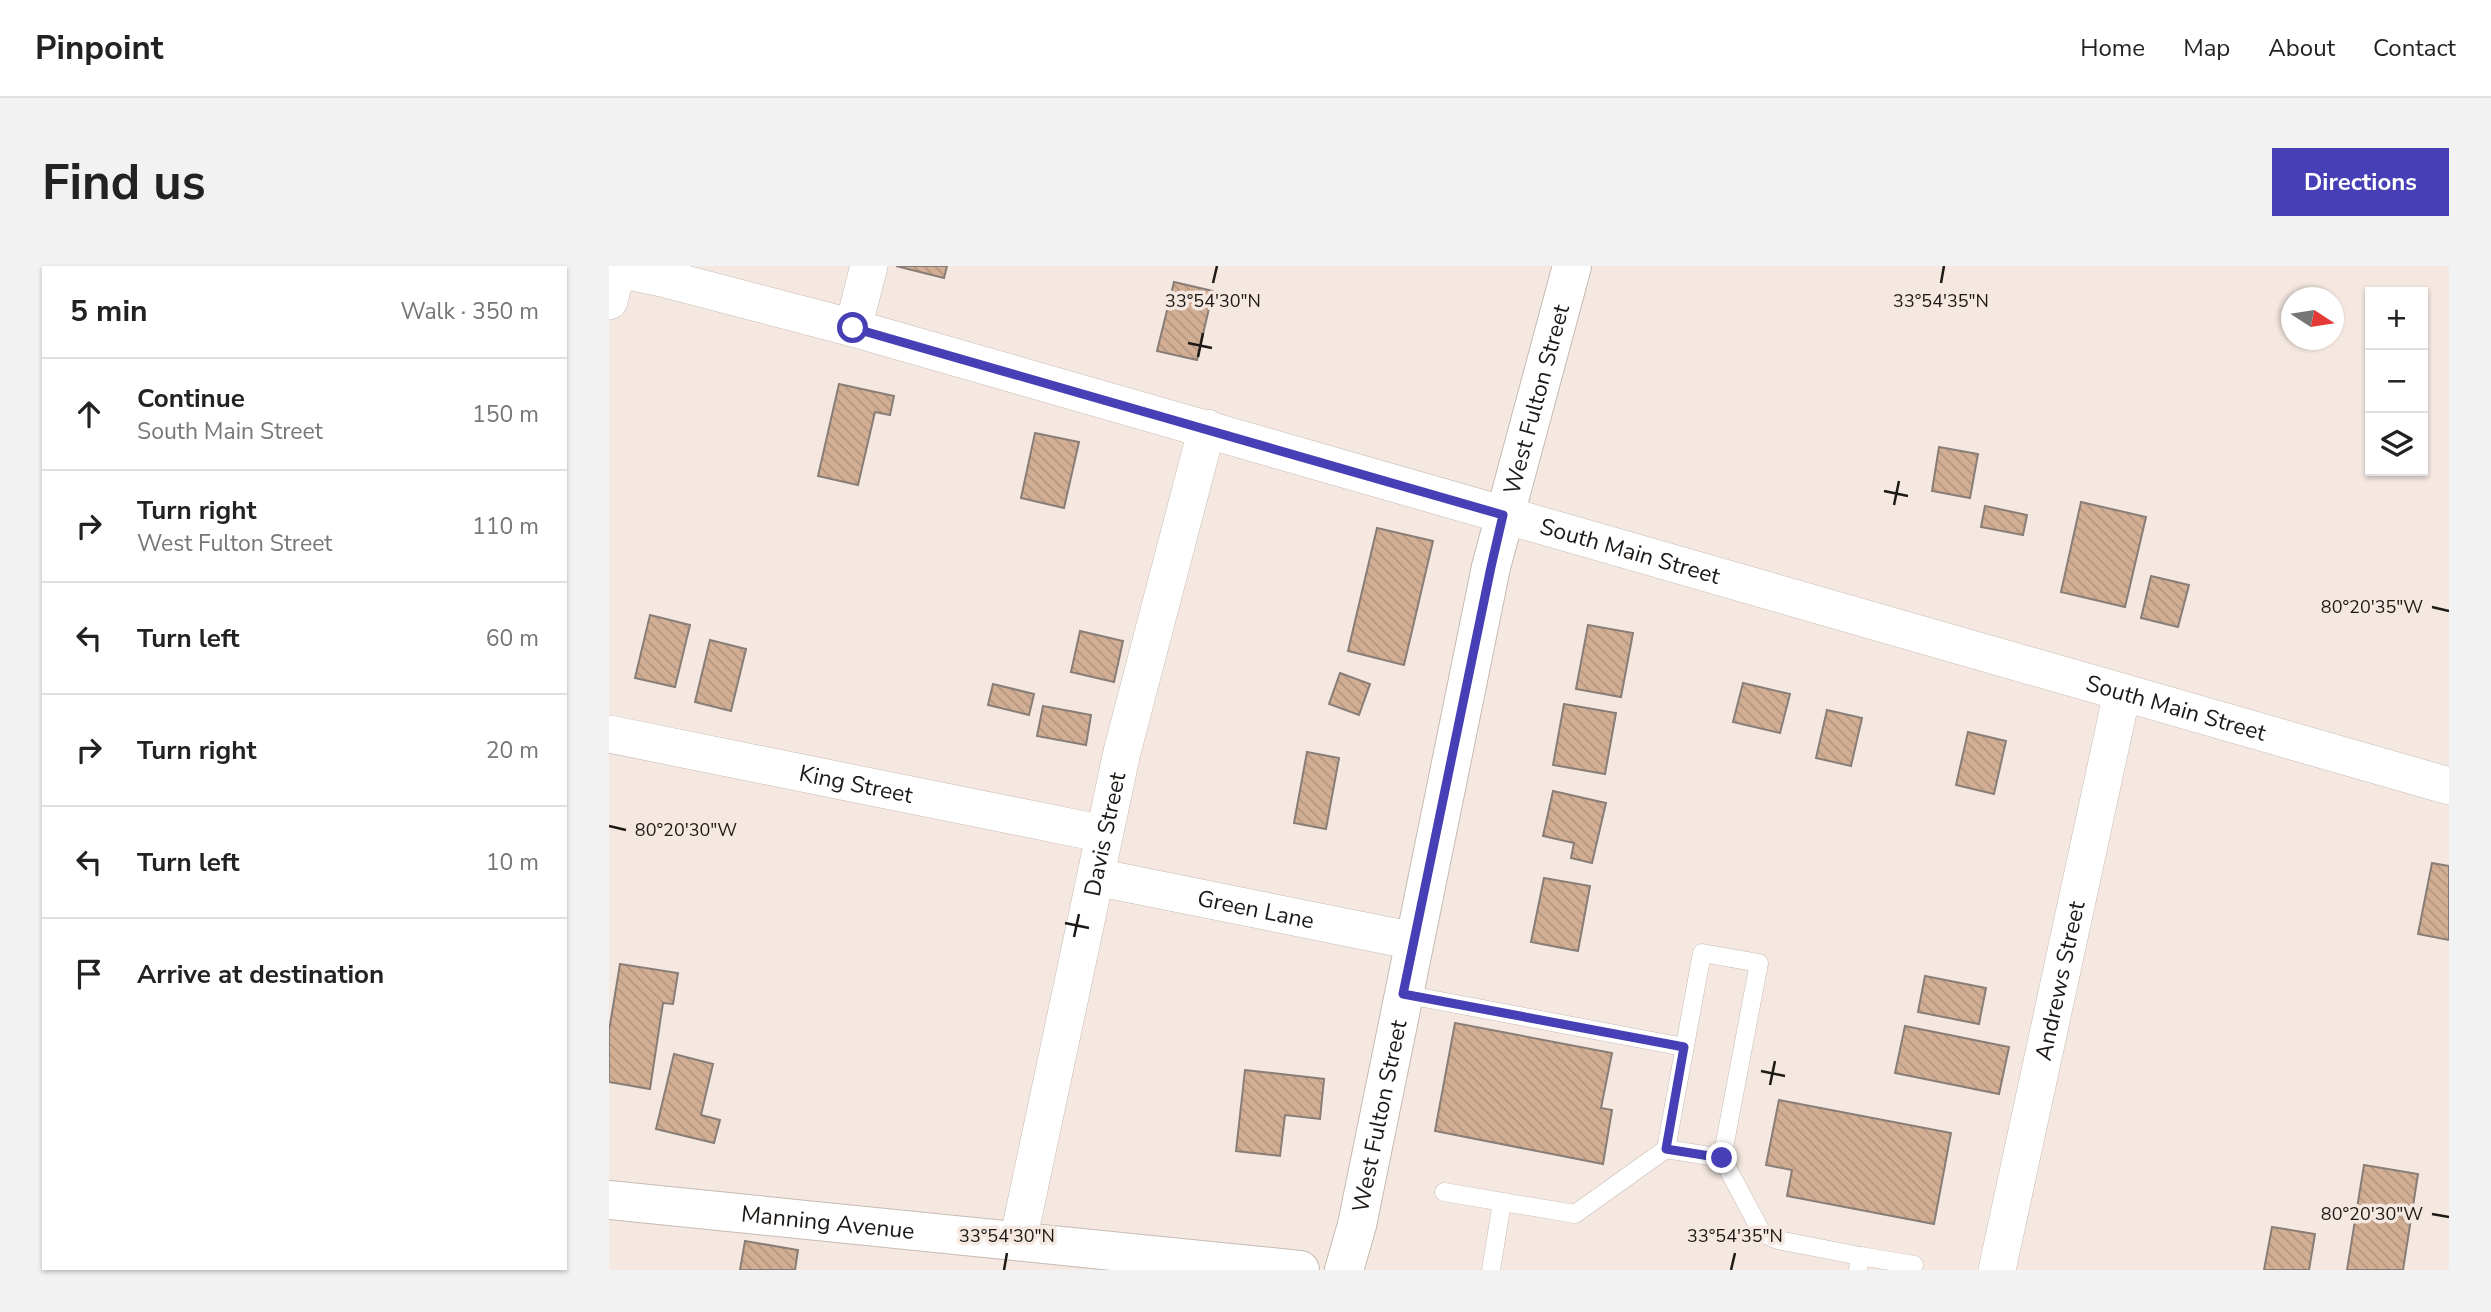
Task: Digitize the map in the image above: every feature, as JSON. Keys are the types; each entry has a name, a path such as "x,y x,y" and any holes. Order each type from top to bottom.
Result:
{"street":[{"path":"853,328 869,266"},
{"name":"West Fulton Street","path":"1344,1270 1357,1225 1503,515 1572,266"},
{"name":"South Main Street","path":"612,279 666,279 853,328 2449,786"},
{"name":"Davis Street","path":"1019,1241 1122,752 1207,428"},
{"name":"Andrews Street","path":"1997,1270 2122,693"},
{"name":"King Street","path":"609,734 1104,834"},
{"name":"Green Lane","path":"1096,877 1414,941"},
{"name":"Manning Avenue","path":"609,1200 1300,1270"}],"lane":[{"path":"1444,1192 1575,1214 1666,1149 1702,953 1759,963 1722,1158 1762,1233 1859,1263 1914,1265"},
{"path":"1403,994 1684,1047"},
{"path":"1666,1149 1722,1158"},
{"path":"1491,1270 1502,1202"}],"building":[{"path":"896,266 947,266 944,278"},
{"path":"1174,282 1213,291 1197,360 1157,351"},
{"path":"839,384 894,396 890,415 875,412 858,485 818,476"},
{"path":"1035,433 1079,442 1064,508 1021,498"},
{"path":"1939,447 1978,454 1970,498 1932,491"},
{"path":"2081,502 2146,517 2125,607 2061,592"},
{"path":"1985,506 2027,515 2023,535 1981,527"},
{"path":"1377,528 1433,541 1404,665 1348,651"},
{"path":"2151,576 2189,585 2178,627 2141,618"},
{"path":"650,615 690,625 675,687 635,678"},
{"path":"1588,625 1633,633 1621,697 1576,689"},
{"path":"1080,631 1123,641 1114,682 1071,672"},
{"path":"710,640 746,649 731,711 695,702"},
{"path":"1340,673 1370,684 1359,715 1329,704"},
{"path":"1743,683 1790,694 1780,733 1733,722"},
{"path":"993,684 1034,694 1029,715 988,705"},
{"path":"1564,704 1616,713 1605,774 1553,765"},
{"path":"1043,706 1091,715 1086,745 1037,736"},
{"path":"1827,710 1862,718 1851,766 1816,758"},
{"path":"1968,732 2006,741 1994,794 1956,785"},
{"path":"1307,752 1339,758 1326,829 1294,823"},
{"path":"1553,791 1606,803 1592,863 1571,858 1574,843 1543,836"},
{"path":"2432,863 2449,866 2449,940 2418,934"},
{"path":"1544,878 1590,886 1578,951 1531,942"},
{"path":"620,964 678,973 673,1004 663,1003 650,1089 609,1082 609,1031"},
{"path":"1925,976 1986,988 1979,1024 1918,1012"},
{"path":"1455,1023 1612,1053 1601,1108 1612,1110 1603,1164 1435,1131"},
{"path":"1905,1026 2009,1047 1999,1094 1895,1073"},
{"path":"674,1054 713,1064 701,1115 720,1120 714,1143 656,1129"},
{"path":"1245,1070 1324,1079 1320,1119 1285,1115 1280,1156 1236,1151"},
{"path":"1779,1100 1951,1133 1934,1224 1787,1196 1792,1170 1766,1165"},
{"path":"2364,1165 2418,1174 2403,1270 2347,1270"},
{"path":"2272,1227 2315,1234 2309,1270 2264,1270"},
{"path":"745,1241 798,1250 795,1270 740,1270"}],"route":[{"path":"853,328 1503,515 1403,994 1684,1047 1666,1149 1722,1158"}]}
